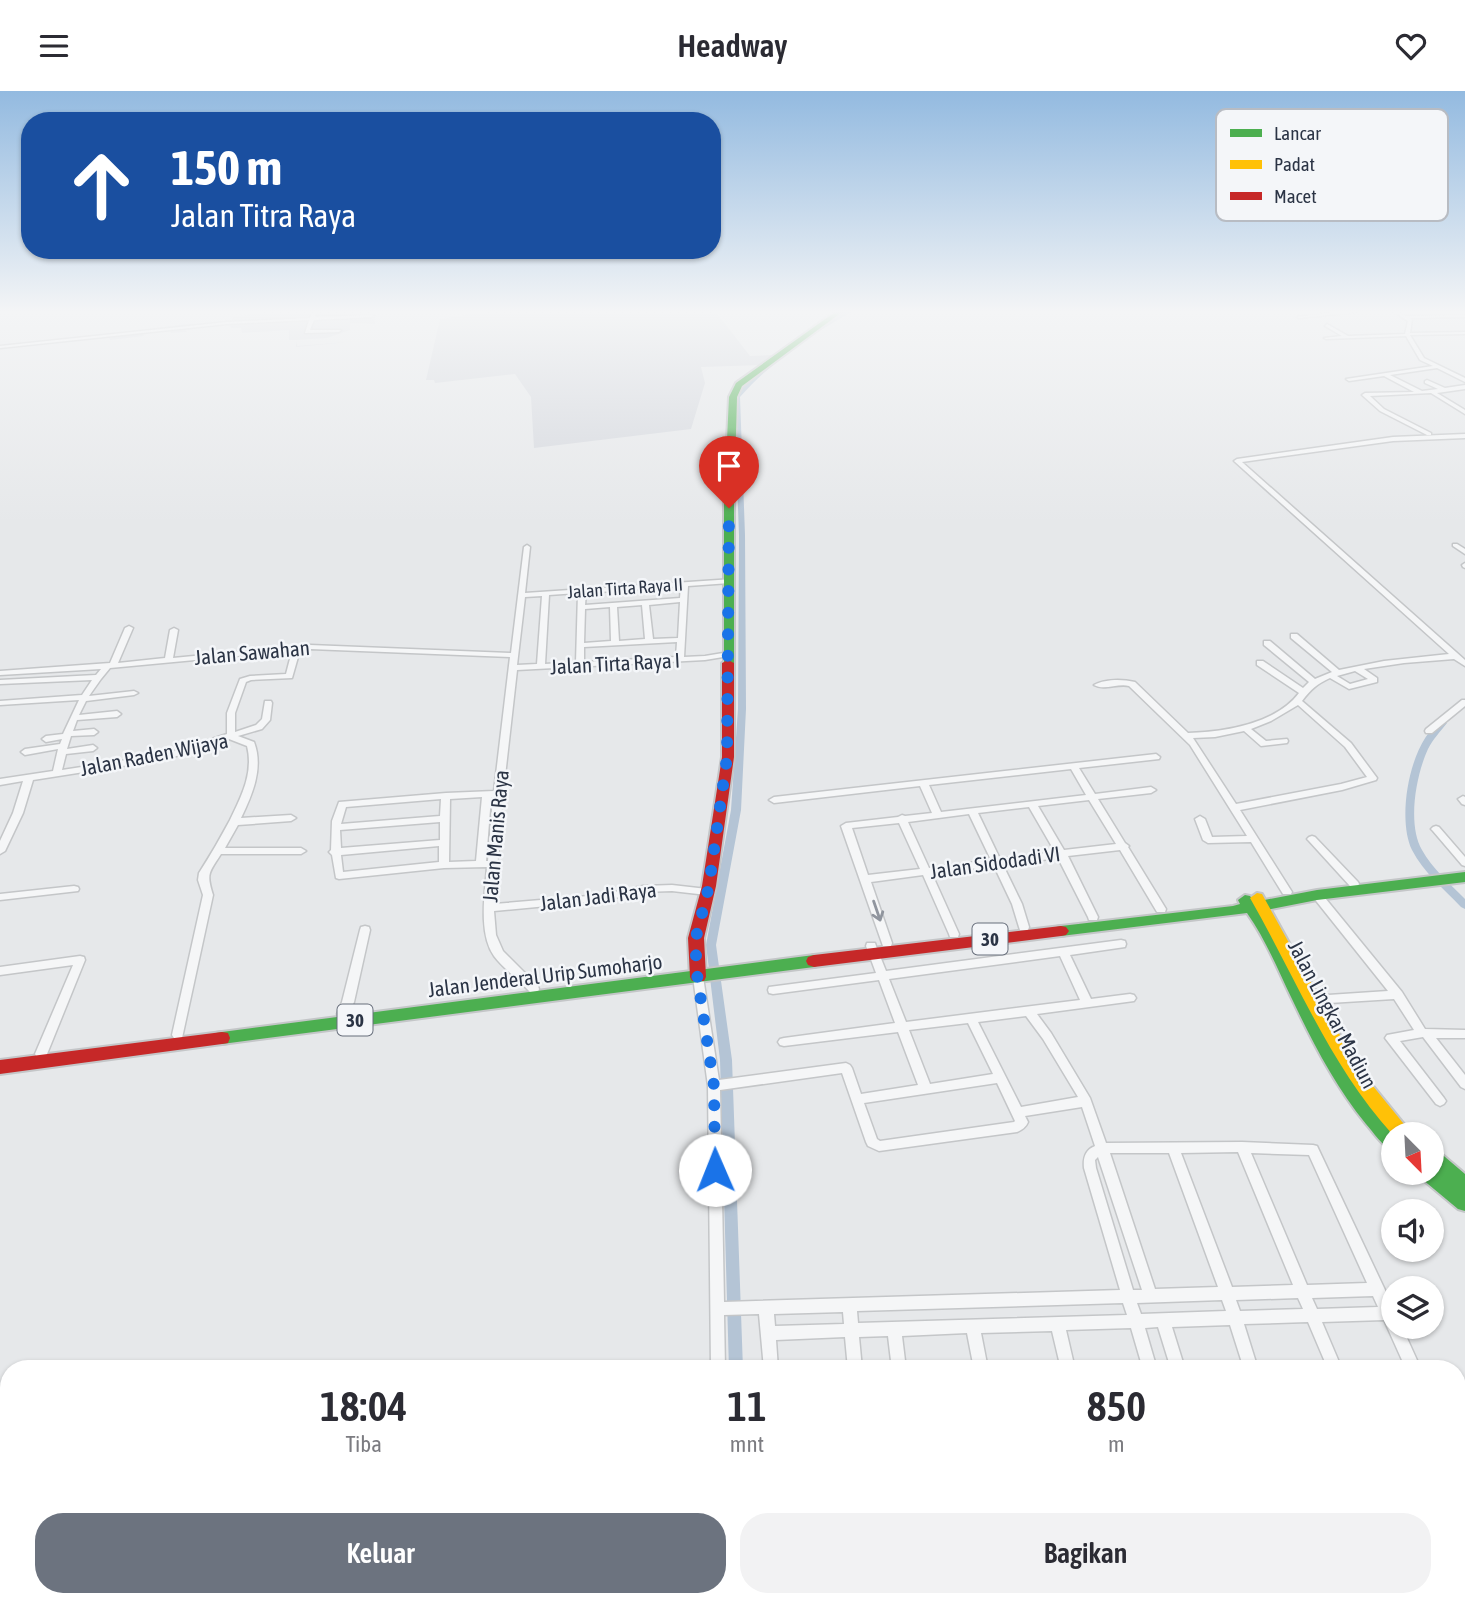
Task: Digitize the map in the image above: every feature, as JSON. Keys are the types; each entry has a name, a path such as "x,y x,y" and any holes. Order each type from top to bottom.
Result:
{"main road":[{"path":"703,972 698,922 707,892 727,757 732,405 735,391 744,383"},
{"name":"30","path":"1254,903 1436,877 1465,870"},
{"name":"30","path":"1254,903 1287,892 1436,877 1465,877"},
{"name":"Jalan Jenderal Urip Sumoharjo","path":"873,949 887,943 1093,917 1254,903"},
{"name":"Jalan Jenderal Urip Sumoharjo","path":"0,1066 873,949 1254,903"},
{"name":"Jalan Lingkar Madiun","path":"1254,903 1313,1000 1361,1089 1391,1122"},
{"name":"Jalan Lingkar Madiun","path":"1254,903 1350,1094 1381,1131"},
{"name":"Jalan Jenderal Urip Sumoharjo","path":"0,1058 534,989 703,972"},
{"path":"1454,1181 1465,1203"}],"street":[{"path":"1402,383 1422,393"},
{"path":"1428,383 1445,390"},
{"path":"1432,435 1382,409 1365,395 1432,393 1465,387"},
{"path":"1432,393 1465,412"},
{"path":"1407,394 1420,403"},
{"path":"1465,436 1432,435 1237,461 1465,664"},
{"path":"1455,545 1465,552"},
{"path":"513,667 527,547"},
{"name":"Jalan Tirta Raya II","path":"521,595 730,581"},
{"path":"680,659 685,584"},
{"path":"580,664 582,591"},
{"path":"541,667 546,593"},
{"path":"582,607 684,600"},
{"path":"645,602 649,641"},
{"path":"613,604 615,643"},
{"path":"57,771 65,742 84,698 111,665 129,628"},
{"path":"169,660 174,630"},
{"path":"1294,636 1349,687 1374,680 1358,669"},
{"path":"581,645 681,640"},
{"path":"1267,643 1314,682"},
{"name":"Jalan Sawahan","path":"0,673 297,648 360,647 514,655"},
{"path":"268,703 264,723 231,737 231,713 243,681 250,678 289,676 297,648"},
{"name":"Jalan Tirta Raya I","path":"513,667 729,654"},
{"path":"1187,736 1233,733 1246,729 1301,697 1314,682 1336,675 1382,664 1465,656"},
{"path":"1233,807 1342,787 1373,778 1348,745 1301,697 1260,663"},
{"name":"Jalan Manis Raya","path":"513,667 492,794 486,864 491,935 498,953 534,989"},
{"path":"0,683 99,677"},
{"path":"1097,685 1124,682 1132,684 1187,736 1287,892"},
{"path":"0,703 134,693"},
{"path":"1429,731 1465,702"},
{"path":"74,718 117,714"},
{"path":"1246,729 1264,744 1284,741"},
{"path":"25,752 94,731"},
{"name":"Jalan Raden Wijaya","path":"0,782 57,771 153,759 231,737 248,742 254,752 254,775 233,822 204,873 203,880 208,895 178,1035"},
{"path":"46,739 93,748"},
{"path":"774,800 1156,757"},
{"path":"1073,766 1161,909"},
{"path":"0,851 18,813 29,776"},
{"path":"923,783 938,814"},
{"path":"887,943 846,826 1152,790"},
{"path":"486,864 444,865 338,876 334,852 335,827 342,804 492,794"},
{"path":"444,865 446,796"},
{"path":"1032,804 1061,853 1093,917"},
{"path":"972,811 1017,904 1024,927"},
{"path":"233,822 291,818"},
{"path":"902,818 954,934"},
{"path":"335,827 446,819"},
{"path":"1200,819 1208,840 1255,839"},
{"path":"1436,829 1465,863"},
{"path":"1312,839 1354,884"},
{"path":"334,852 444,843"},
{"name":"Jalan Sidodadi VI","path":"866,879 1124,846"},
{"path":"218,851 301,851"},
{"name":"Jalan Jadi Raya","path":"489,908 600,898 643,889 672,888 707,892"},
{"path":"0,897 74,889"},
{"path":"1317,895 1398,995 1465,1084"},
{"path":"343,1014 365,930"},
{"path":"773,990 1121,944"},
{"path":"873,949 925,1087"},
{"path":"1063,952 1087,1003"},
{"path":"0,971 80,960 41,1054"},
{"path":"703,972 725,1084 718,1360"},
{"path":"1313,1000 1398,995"},
{"path":"783,1042 1130,997"},
{"path":"1028,1010 1086,1101 1152,1297"},
{"path":"725,1084 846,1068 872,1142 879,1146 1017,1127 1022,1122 1019,1112 999,1078 971,1018"},
{"path":"1440,1101 1391,1038 1424,1033 1465,1034"},
{"path":"858,1099 999,1078"},
{"path":"1019,1112 1086,1101"},
{"path":"1173,1147 1227,1293 1248,1360"},
{"path":"1242,1147 1331,1360"},
{"path":"1147,1360 1090,1168 1089,1159 1096,1151 1104,1148 1242,1147 1313,1150 1381,1296"},
{"path":"720,1309 1378,1289"},
{"path":"849,1306 854,1360"},
{"path":"760,1308 769,1333 770,1360"},
{"path":"769,1333 1313,1314 1381,1320"},
{"path":"1163,1320 1175,1360"},
{"path":"1057,1324 1066,1360"},
{"path":"973,1326 979,1360"},
{"path":"894,1328 898,1360"},
{"path":"1400,1339 1410,1360"}],"shaded area":[{"path":"521,383 705,383 691,429 534,448 531,397"}],"waterway":[{"path":"736,1360 726,1060 711,945 736,810 742,709 742,535 737,397 750,383"},
{"path":"1443,723 1433,733 1418,763 1410,816 1415,846 1424,860 1465,905"}],"traffic: fast":[{"path":"728,663 733,397 742,383"},
{"path":"1061,931 1233,911 1317,895 1465,877"},
{"path":"1245,900 1271,941 1335,1065 1367,1113 1381,1129"},
{"path":"222,1038 814,961"},
{"path":"1444,1167 1465,1185"},
{"path":"1443,1185 1465,1203"}],"traffic: slow":[{"path":"1257,898 1340,1051 1358,1080 1392,1122"}],"traffic: jam":[{"path":"698,977 696,938 709,886 728,757 728,663"},
{"path":"814,961 1061,931"},
{"path":"0,1067 222,1038"}],"route":[{"path":"715,1170 714,1086 696,968 696,937 709,886 727,757 731,533 729,508"}]}
